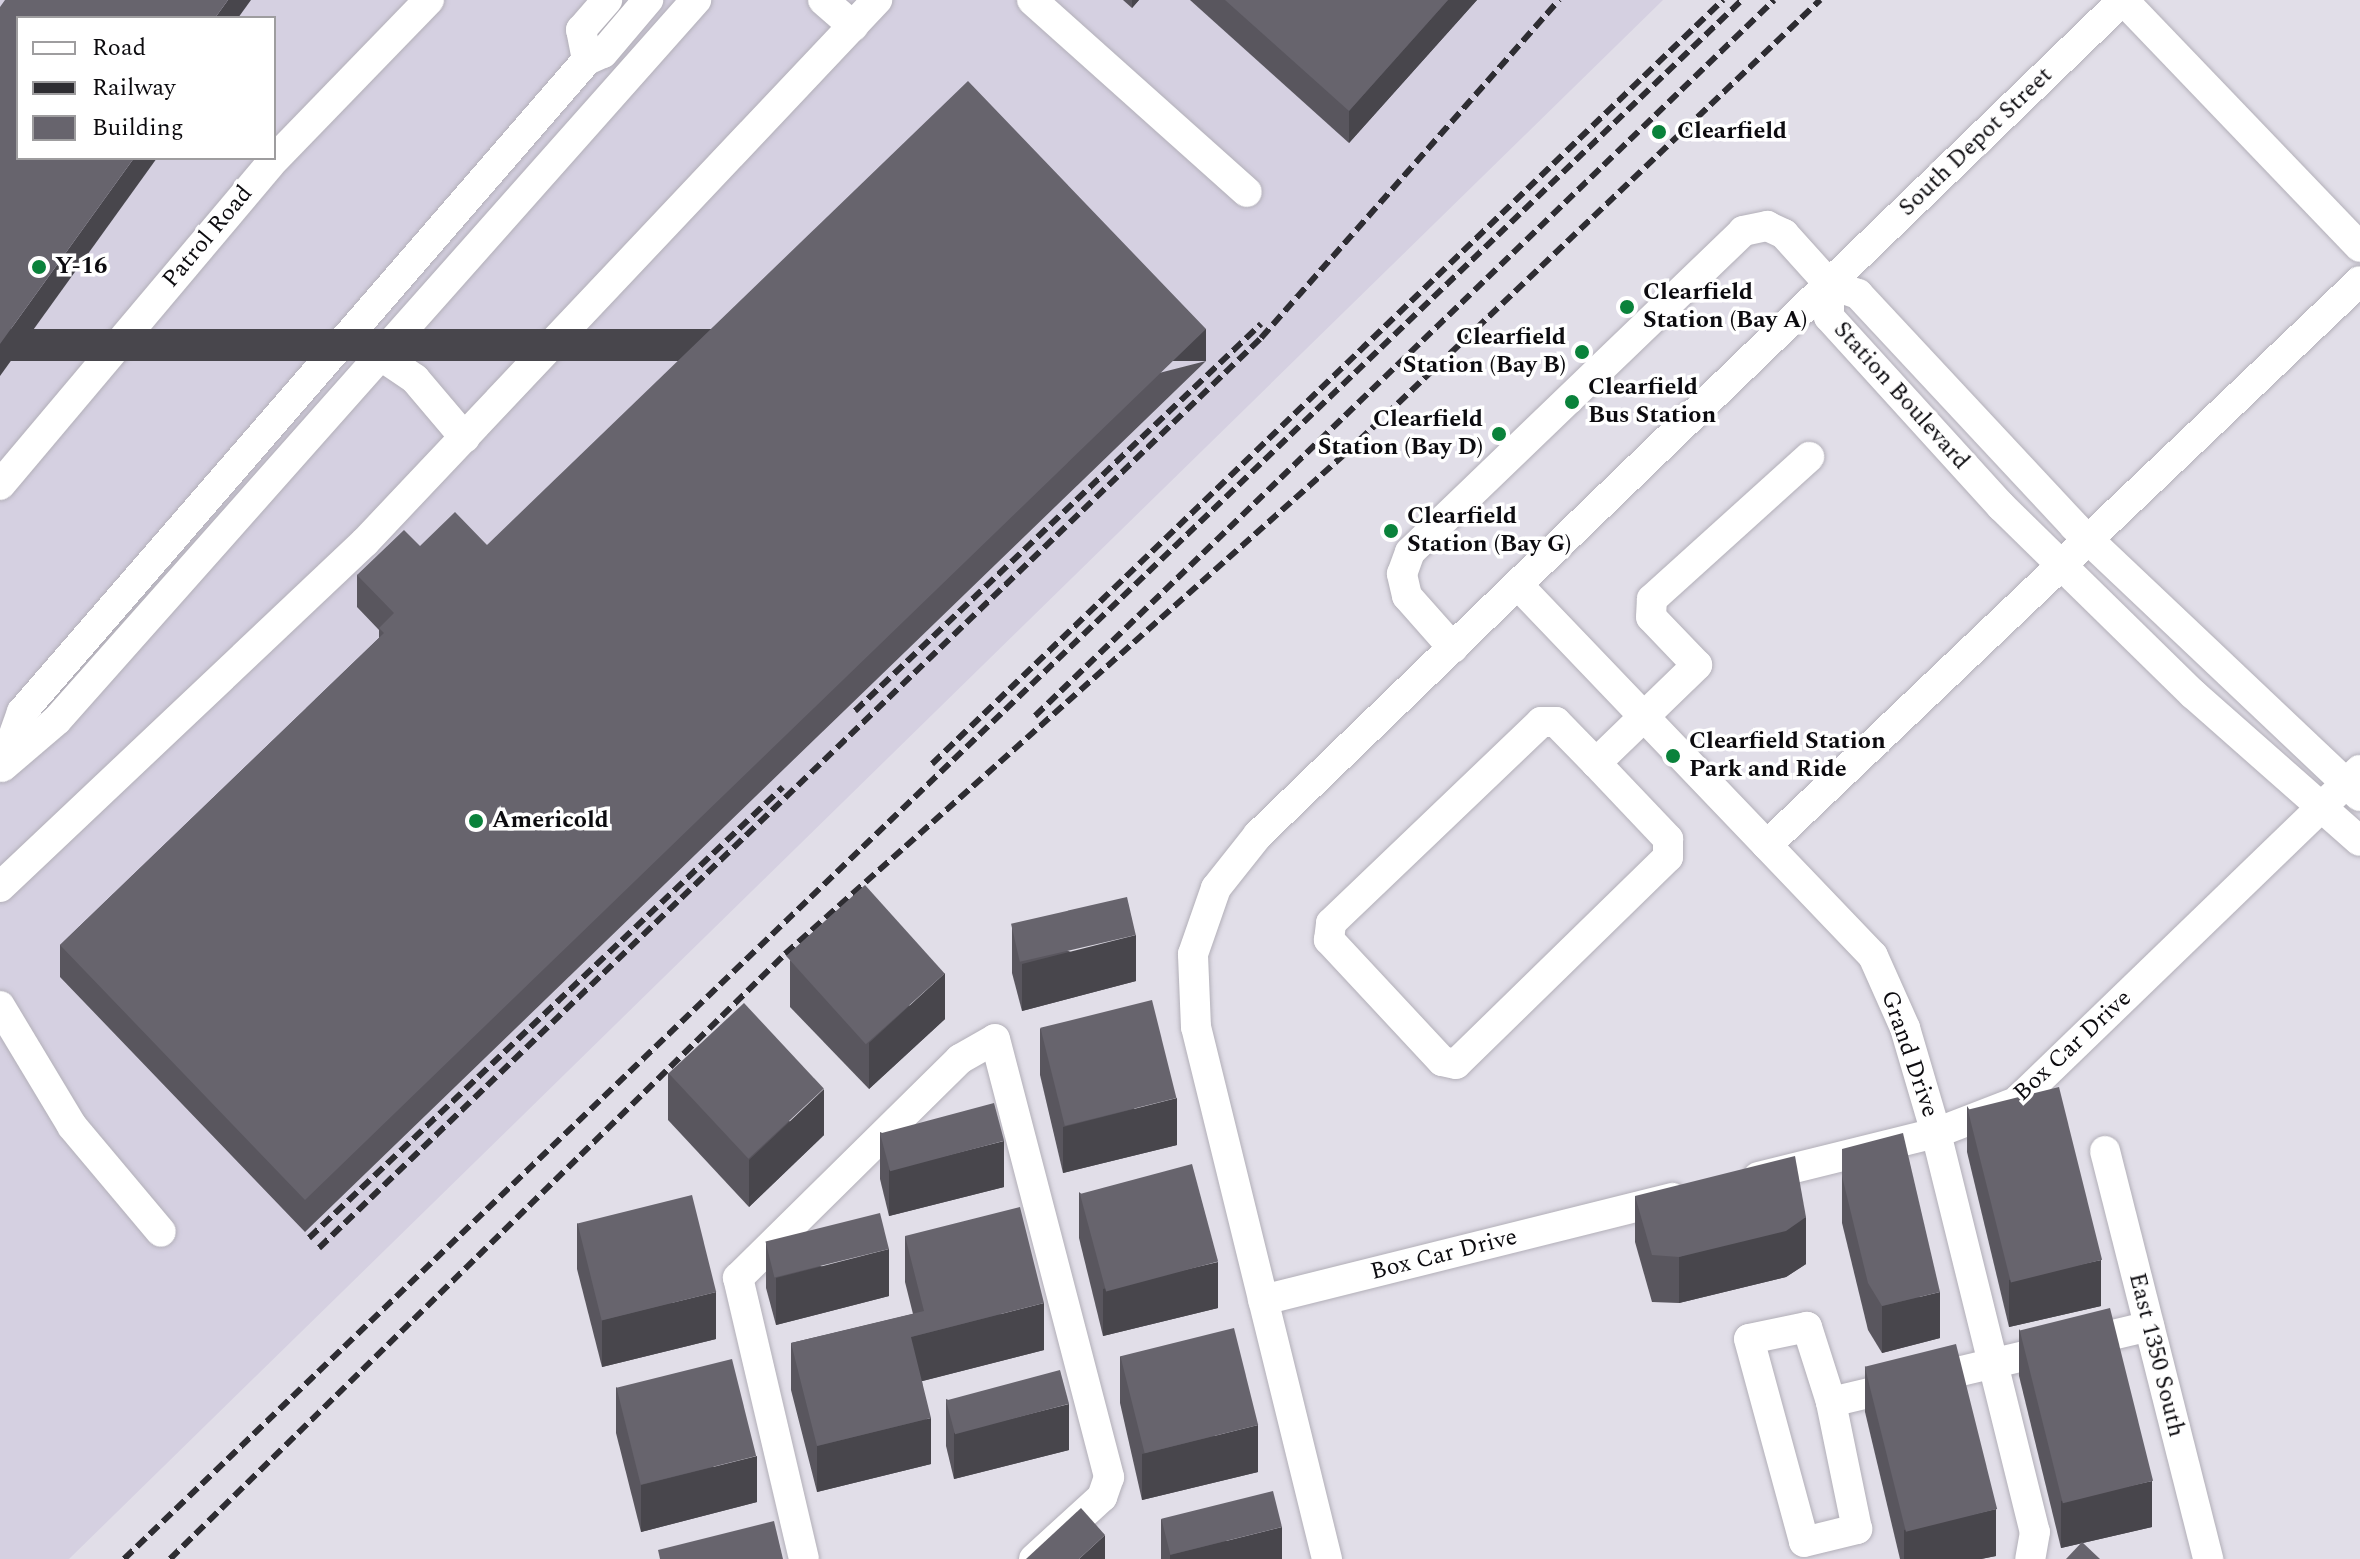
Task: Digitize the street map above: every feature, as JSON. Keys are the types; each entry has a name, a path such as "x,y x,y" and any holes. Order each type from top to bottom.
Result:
{"street":[{"name":"Patrol Road","path":"276,158 429,0"},
{"path":"587,60 581,30 607,0"},
{"path":"1,771 22,712 587,60 603,53 648,0"},
{"path":"823,0 853,26"},
{"path":"0,887 465,438 877,0"},
{"path":"1032,0 1247,192"},
{"path":"2123,0 2360,247"},
{"name":"South Depot Street","path":"1327,1559 1196,1027 1197,935 1216,888 1243,850 2123,0"},
{"path":"1,771 57,720 685,5"},
{"name":"Patrol Road","path":"0,485 274,160"},
{"path":"1453,648 1407,596 1402,574 1410,552 1743,231 1767,226 1784,234 1829,284"},
{"path":"1767,845 2086,538 2360,281"},
{"name":"Station Boulevard","path":"2355,784 2086,538 1858,294 1829,284 1829,317 2059,565 2360,841"},
{"path":"380,355 384,366 417,387 465,438"},
{"path":"1596,763 1697,665 1651,617 1652,599 1809,457"},
{"name":"Grand Drive","path":"1518,585 1873,956 1905,1028 1936,1133 2035,1532 2030,1559"},
{"path":"1541,722 1556,722 1596,763 1668,839 1668,857 1456,1064 1442,1061 1329,940 1331,923 1541,722"},
{"name":"Box Car Drive","path":"1263,1300 1936,1133 2016,1102 2321,807 2355,784"},
{"path":"0,1006 72,1126 161,1232"},
{"path":"804,1559 738,1278 753,1255 960,1059 995,1039 1109,1477 1102,1497 1034,1559"},
{"name":"East 1350 South","path":"2105,1151 2208,1559"},
{"path":"1831,1402 2149,1326"},
{"path":"1807,1327 1831,1402 1857,1529 1830,1548 1804,1542 1749,1339 1807,1327"}],"shaded area":[{"path":"0,0 1663,0 69,1559 0,1559"}],"building":[{"name":"Y-16","path":"5,0 228,0 216,16 16,16 16,160 133,160 0,344 0,7"},
{"path":"1225,0 1448,0 1349,111"},
{"name":"Americold","path":"968,81 1206,329 305,1200 60,945 384,633 379,628 394,613 357,575 404,530 420,546 455,512 487,545"},
{"path":"865,885 945,973 866,1044 786,956"},
{"path":"1127,897 1136,935 1020,962 1011,924"},
{"path":"1152,1000 1176,1098 1065,1126 1040,1028"},
{"path":"744,1003 824,1089 748,1159 669,1073"},
{"path":"2059,1087 2102,1260 2011,1282 1968,1110"},
{"path":"994,1103 1004,1141 890,1171 880,1134"},
{"path":"1903,1133 1940,1292 1882,1306 1868,1283 1842,1176 1842,1149"},
{"path":"1795,1156 1806,1217 1786,1231 1679,1257 1652,1255 1635,1196"},
{"path":"1192,1164 1218,1262 1106,1292 1080,1194"},
{"path":"692,1195 716,1292 602,1321 578,1224"},
{"path":"1020,1207 1044,1303 911,1337 931,1418 817,1446 791,1343 924,1311 905,1236"},
{"path":"880,1213 889,1249 774,1277 766,1242"},
{"path":"2110,1308 2153,1481 2063,1503 2020,1330"},
{"path":"1234,1328 1258,1425 1145,1453 1120,1356"},
{"path":"1956,1344 1997,1509 1906,1532 1865,1367"},
{"path":"732,1359 756,1456 641,1485 617,1388"},
{"path":"1060,1370 1069,1404 955,1434 946,1401"},
{"path":"1273,1491 1282,1527 1170,1555 1161,1519"},
{"path":"1081,1508 1105,1535 1079,1559 1026,1559"},
{"path":"774,1521 783,1559 660,1559 658,1550"},
{"path":"2082,1542 2100,1559 2066,1559"}],"railway":[{"path":"319,1248 1261,338 1559,0"},
{"path":"932,764 1723,0"},
{"path":"124,1559 1742,0"},
{"path":"1035,716 1774,0"},
{"path":"170,1559 785,954 1346,453 1820,0"},
{"path":"855,711 1261,324"},
{"path":"309,1238 783,787"}],"place":[{"name":"Clearfield","path":"1659,132"},
{"name":"Y-16","path":"39,267"},
{"name":"Clearfield Station (Bay A)","path":"1627,307"},
{"name":"Clearfield Station (Bay B)","path":"1582,352"},
{"name":"Clearfield Bus Station","path":"1572,402"},
{"name":"Clearfield Station (Bay D)","path":"1499,434"},
{"name":"Clearfield Station (Bay G)","path":"1391,531"},
{"name":"Clearfield Station Park and Ride","path":"1673,756"},
{"name":"Americold","path":"476,821"}]}
